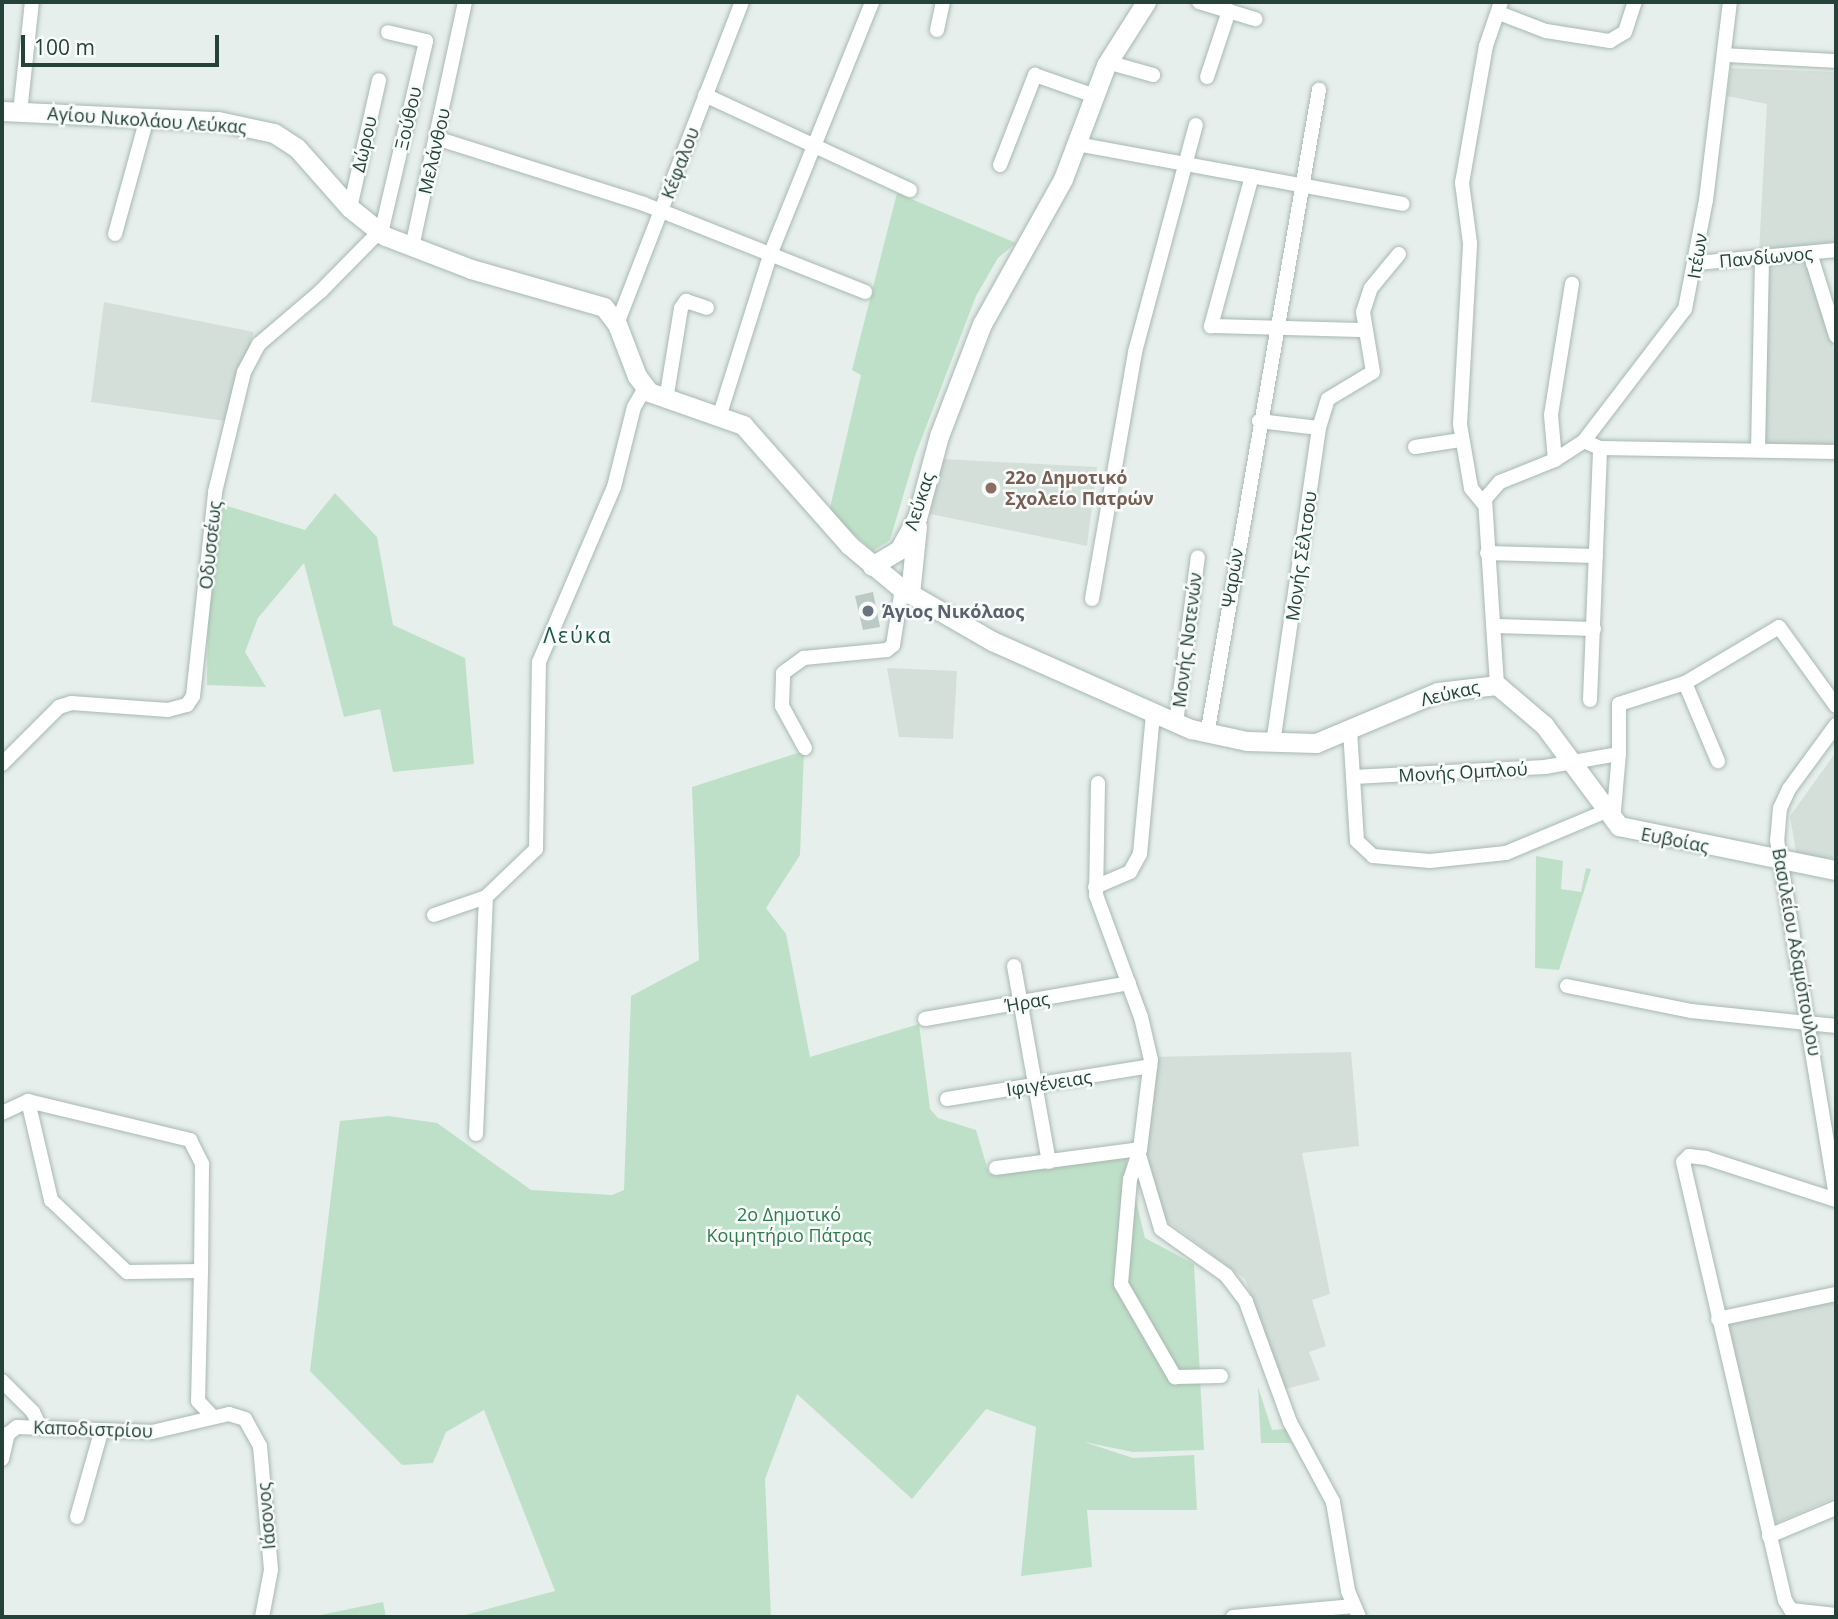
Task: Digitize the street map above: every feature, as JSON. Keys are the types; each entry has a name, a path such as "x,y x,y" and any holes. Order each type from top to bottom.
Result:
{"main road":[{"name":"Λεύκας","path":"1146,2 1107,62 1055,195 973,345 917,518 899,550 872,566 906,591 1002,646 1207,735 1273,743 1316,743 1438,692 1497,685"},
{"name":"Αγίου Νικολάου Λεύκας","path":"11,112 247,124 274,133 301,152 350,208 380,233 412,247 598,304 617,324 645,388"},
{"path":"645,388 666,400 720,414 758,438 872,566"},
{"path":"906,591 917,518"},
{"path":"1497,685 1530,710 1574,765 1608,817"},
{"name":"Ευβοίας","path":"1608,817 1645,836 1836,870"}],"street":[{"path":"11,112 32,2"},
{"name":"Μελάνθου","path":"412,247 456,55 465,2"},
{"name":"Κέφαλου","path":"617,324 742,2"},
{"path":"720,414 771,255 872,2"},
{"path":"937,30 943,2"},
{"path":"1199,2 1255,19"},
{"path":"1497,685 1497,626 1483,503 1471,488 1461,440 1460,372 1470,243 1462,183 1486,46 1500,8 1546,32 1611,41 1625,32 1635,2"},
{"name":"Ιτέων","path":"1483,503 1500,482 1555,460 1584,441 1685,309 1697,263 1730,2"},
{"path":"1207,76 1229,11"},
{"name":"Ξούθου","path":"380,233 426,41 388,32"},
{"path":"1725,55 1836,61"},
{"path":"1107,62 1153,75"},
{"path":"1000,165 1035,75 1092,95"},
{"name":"Δώρου","path":"350,208 379,80"},
{"name":"Ψαρών","path":"1207,735 1318,90"},
{"path":"705,95 813,148 910,190"},
{"path":"115,234 147,118"},
{"path":"1092,599 1135,352 1196,125"},
{"path":"436,138 661,211 865,292"},
{"path":"1076,144 1403,204"},
{"path":"1252,176 1210,324 1220,329 1362,330 1371,288 1399,254"},
{"name":"Οδυσσέως","path":"2,764 60,707 71,703 168,710 187,705 193,696 215,492 244,372 259,344 380,233"},
{"name":"Πανδίωνος","path":"1697,263 1836,250"},
{"path":"1810,253 1836,336"},
{"path":"1758,450 1762,257"},
{"path":"1555,460 1551,415 1572,284"},
{"path":"666,400 681,308 687,301 707,308"},
{"name":"Μονής Σέλτσου","path":"1273,743 1319,428 1328,399 1373,372 1362,330"},
{"path":"435,915 486,897 536,849 539,662 614,486 634,407 645,388"},
{"path":"1259,421 1319,428"},
{"path":"1415,447 1461,440"},
{"path":"1584,441 1600,448 1836,452"},
{"path":"1590,701 1600,448"},
{"path":"1487,552 1596,556"},
{"name":"Μονής Νοτενών","path":"1176,723 1198,557"},
{"path":"805,747 782,706 783,673 804,659 887,650 893,645 906,591"},
{"path":"1497,626 1594,629"},
{"path":"1350,730 1362,852 1430,861 1506,853 1608,817 1619,754 1619,704 1685,684 1779,627 1836,706"},
{"path":"1685,684 1718,761"},
{"path":"1094,887 1130,872 1140,854 1153,713"},
{"name":"Βασιλείου Αδαμόπουλου","path":"1836,725 1780,808 1780,862 1833,1154 1836,1198"},
{"name":"Μονής Ομπλού","path":"1353,777 1574,765 1619,754"},
{"path":"1098,783 1094,887 1129,984 1150,1066 1140,1151 1130,1179 1121,1284 1175,1377 1221,1376"},
{"path":"477,1134 486,897"},
{"path":"1014,966 1049,1162"},
{"name":"Ήρας","path":"925,1019 1129,984"},
{"path":"1567,986 1811,1027 1836,1026"},
{"name":"Ιφιγένειας","path":"947,1099 1150,1066"},
{"path":"2,1113 28,1101 190,1140 202,1164 198,1401 213,1417"},
{"path":"28,1101 51,1200 127,1272 201,1270"},
{"path":"996,1168 1140,1151"},
{"path":"1140,1151 1161,1228 1226,1275 1246,1302 1294,1431 1333,1502 1357,1612 1233,1617"},
{"path":"1836,1198 1706,1158 1685,1158 1683,1172 1788,1608 1836,1615"},
{"path":"1718,1319 1836,1294"},
{"path":"2,1381 33,1412 40,1427"},
{"name":"Καποδιστρίου","path":"2,1459 11,1430 40,1427 101,1432 176,1430 213,1417 244,1419"},
{"name":"Ιάσονος","path":"244,1419 260,1446 271,1570 262,1617"},
{"path":"77,1517 101,1432"},
{"path":"1769,1536 1836,1508"}],"shaded area":[{"path":"1731,68 1836,72 1836,245 1759,252 1767,104 1727,96"},
{"path":"1807,257 1836,356 1836,446 1763,445 1768,263"},
{"path":"104,302 254,332 225,421 91,402"},
{"name":"22ο Δημοτικό Σχολείο Πατρών","path":"943,459 1097,467 1087,546 930,514"},
{"path":"887,668 957,671 953,739 899,737"},
{"path":"1836,752 1836,858 1797,858 1790,816"},
{"path":"1351,1052 1359,1146 1302,1153 1330,1294 1312,1300 1326,1346 1309,1352 1320,1380 1285,1389 1245,1279 1166,1220 1146,1153 1155,1057"},
{"path":"1836,1301 1836,1497 1776,1523 1724,1325"}],"green space":[{"path":"897,193 1016,243 998,258 976,296 915,456 890,540 873,551 829,512 861,375 852,370"},
{"path":"335,493 377,537 393,625 465,658 474,764 393,772 380,709 344,717 304,563 258,618 245,652 266,687 207,685 208,589 221,504 305,530"},
{"name":"2o Δημοτικό Κοιμητήριο Πάτρας","path":"804,751 800,855 766,908 786,934 810,1057 919,1024 930,1109 938,1118 976,1130 989,1174 1125,1156 1145,1238 1194,1264 1204,1450 1133,1452 1084,1442 1133,1458 1194,1455 1197,1510 1087,1510 1092,1567 1021,1576 1036,1427 986,1409 912,1499 797,1394 765,1479 771,1617 458,1617 555,1591 484,1410 446,1432 433,1463 402,1465 310,1371 340,1121 388,1116 437,1123 531,1190 612,1195 624,1190 631,996 699,960 692,787"},
{"path":"1536,856 1563,861 1561,889 1581,892 1586,868 1591,869 1559,970 1535,968"},
{"path":"1258,1387 1272,1430 1286,1429 1291,1443 1261,1443"},
{"path":"383,1602 386,1617 311,1617"}],"building":[{"name":"Άγιος Νικόλαος","path":"873,592 880,627 863,630 855,596"}],"place":[{"name":"22ο Δημοτικό Σχολείο Πατρών","path":"991,488"},
{"name":"Άγιος Νικόλαος","path":"868,611"}],"district":[{"name":"Λεύκα","path":"578,635"}]}
